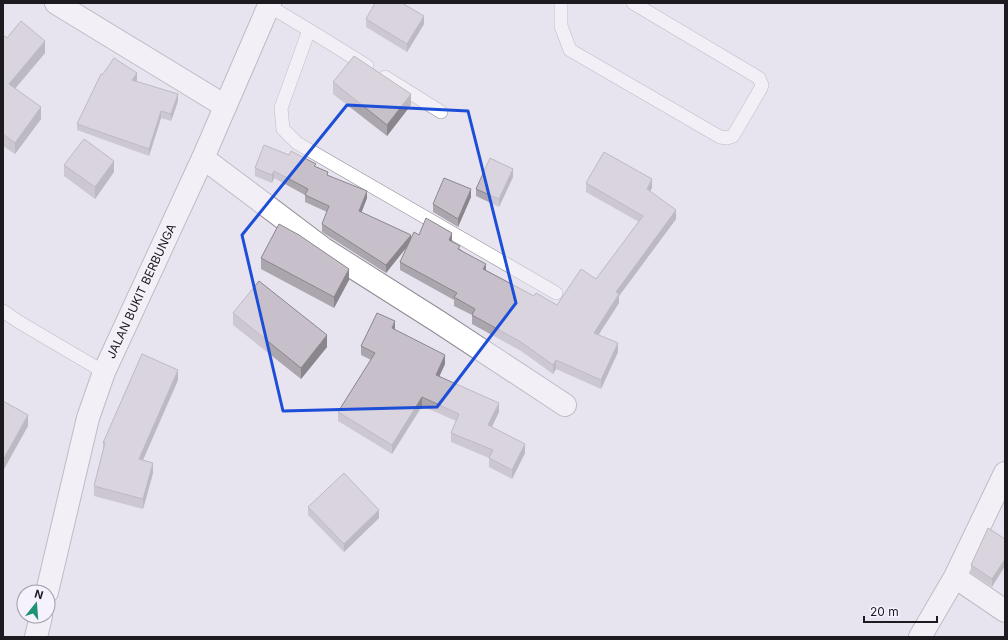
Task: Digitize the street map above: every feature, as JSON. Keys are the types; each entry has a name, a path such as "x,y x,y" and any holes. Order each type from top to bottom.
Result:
{"street":[{"path":"56,3 225,106"},
{"name":"JALAN BUKIT BERBUNGA","path":"49,584 88,418 104,372 203,158 268,4"},
{"path":"203,158 324,250 439,322 565,406"},
{"path":"920,637 955,577 1005,473"},
{"path":"955,577 1005,611"},
{"path":"36,637 39,624"}],"lane":[{"path":"561,3 561,26 570,50 720,137 727,138 733,136 761,88 760,78 633,3"},
{"path":"268,4 441,112"},
{"path":"309,30 281,108 283,129 297,144 556,293"},
{"path":"3,311 104,372"}],"highlighted area":[{"path":"347,105 468,111 516,303 437,407 283,411 242,235"}],"building":[{"path":"375,3 402,3 424,16 407,44 366,19"},
{"path":"21,21 45,41 9,84 41,107 15,143 3,134 3,35 7,38"},
{"path":"354,56 411,94 387,125 333,82"},
{"path":"114,58 137,73 132,80 178,94 171,114 161,111 149,149 77,124 101,74 103,74"},
{"path":"84,139 114,161 95,187 64,165"},
{"path":"264,145 289,155 291,151 316,164 314,166 328,172 327,175 367,191 359,211 411,235 386,265 322,224 329,206 305,195 308,189 274,171 272,175 255,168"},
{"path":"604,152 652,179 647,189 676,210 616,292 619,294 594,333 618,343 601,380 556,360 553,365 521,342 472,315 475,309 454,297 457,293 400,262 414,232 419,235 426,218 452,233 449,240 460,246 458,249 486,264 483,269 534,296 536,293 557,305 581,269 596,279 643,216 586,183"},
{"path":"490,158 513,169 499,199 476,189"},
{"path":"444,178 471,189 458,219 433,204"},
{"path":"279,224 299,235 349,269 334,297 261,258"},
{"path":"259,281 327,335 301,368 233,313"},
{"path":"377,313 395,321 392,328 445,355 436,375 499,403 488,425 525,444 512,470 489,458 493,450 451,433 459,414 422,397 392,445 338,412 375,353 361,346"},
{"path":"142,354 178,370 139,459 153,463 143,499 94,486 105,443 103,443"},
{"path":"3,401 28,415 3,460"},
{"path":"344,473 379,510 344,544 308,507"},
{"path":"988,528 1005,539 1005,559 992,579 971,565"}]}
